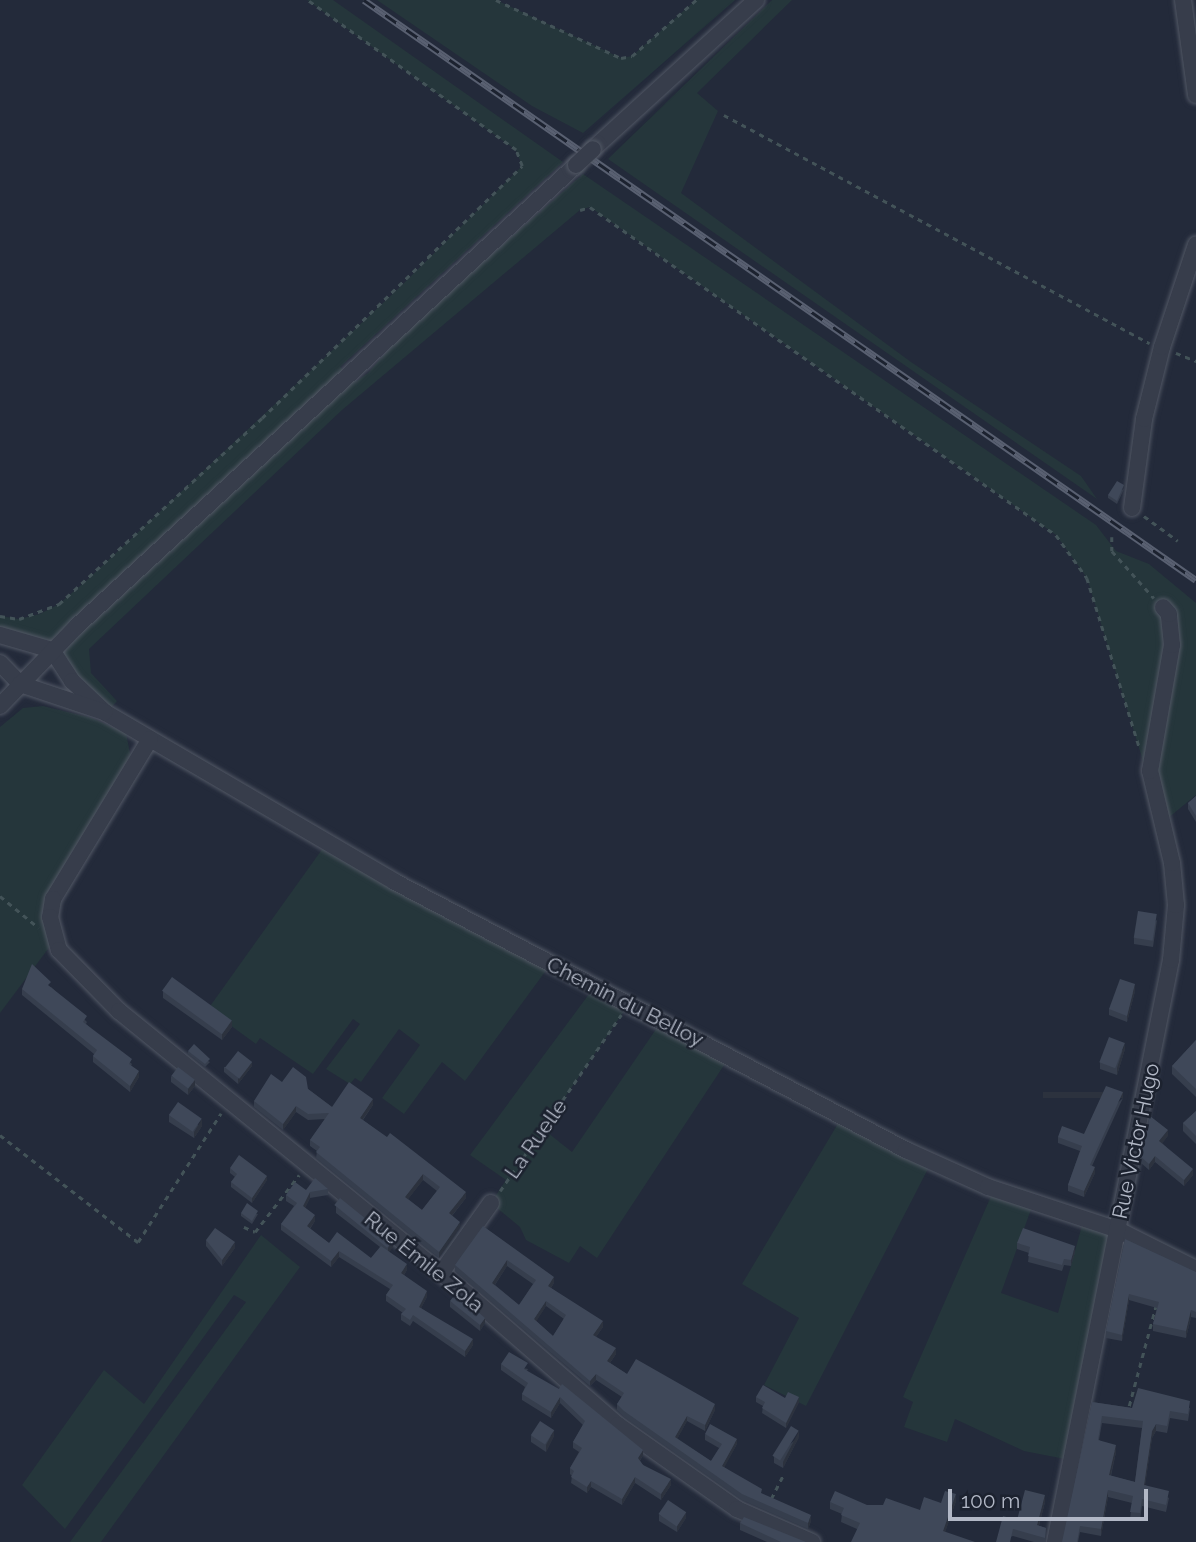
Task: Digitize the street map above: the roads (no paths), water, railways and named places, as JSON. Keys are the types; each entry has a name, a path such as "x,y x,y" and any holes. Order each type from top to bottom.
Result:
{"street":[{"path":"0,706 52,650 755,0"},
{"path":"1183,0 1196,95"},
{"path":"1132,508 1144,419 1161,347 1196,245"},
{"name":"Rue Victor Hugo","path":"1055,1542 1164,1006 1176,905 1172,863 1150,771 1153,738 1172,645 1169,614 1163,607"},
{"path":"0,635 52,650 72,681 106,713"},
{"path":"0,663 20,684 79,707 106,713"},
{"name":"Chemin du Belloy","path":"106,713 395,881 895,1145 995,1188 1118,1230 1196,1269"},
{"name":"Rue Émile Zola","path":"150,739 54,899 52,931 59,950 119,1011 304,1166 441,1273 660,1457 760,1520 812,1542"},
{"path":"441,1273 491,1203"}],"railway":[{"path":"364,0 1196,580"}]}
